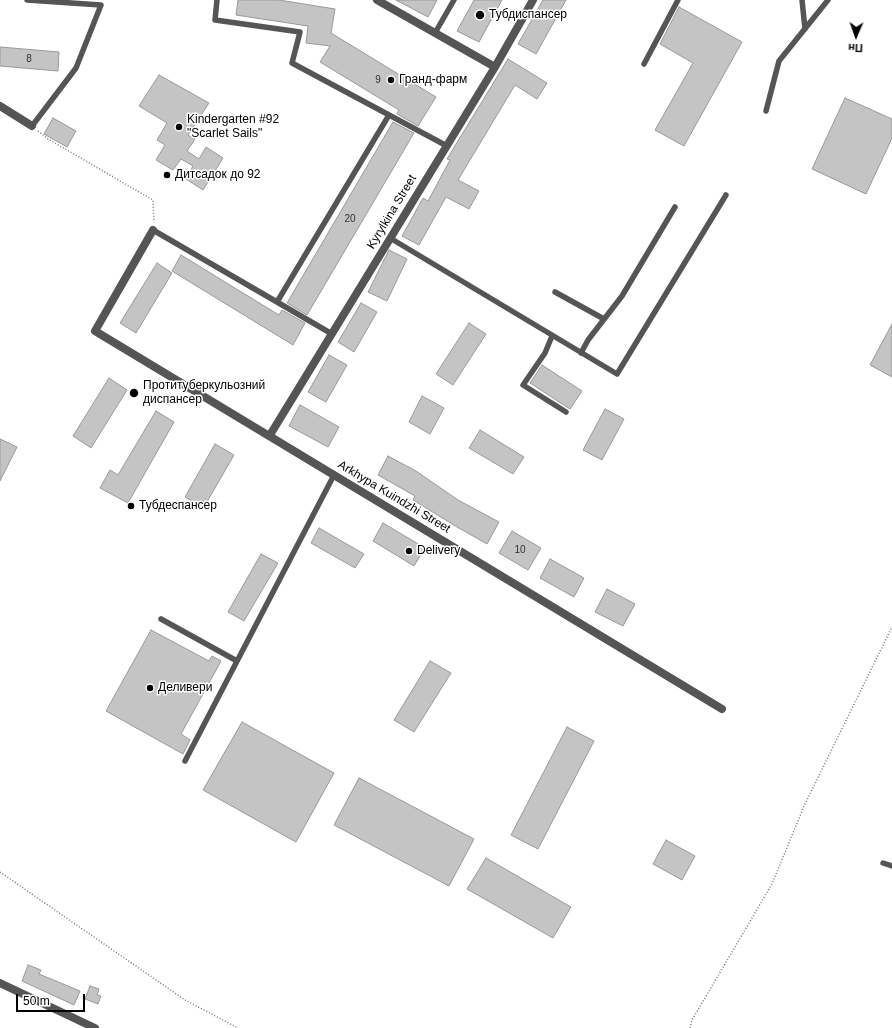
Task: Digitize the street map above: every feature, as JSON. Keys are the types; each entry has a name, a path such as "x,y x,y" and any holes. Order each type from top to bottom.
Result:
{"street":[{"path":"377,0 494,67"},
{"name":"Kyrylkina Street","path":"270,435 494,67 532,0"},
{"path":"0,106 32,126"},
{"name":"Arkhypa Kuindzhi Street","path":"153,230 95,331 270,435 722,709"},
{"path":"0,982 95,1028"}],"lane":[{"path":"27,0 101,5"},
{"path":"32,126 76,68 101,5 106,0"},
{"path":"217,0 215,20 300,32 292,63 446,146"},
{"path":"435,33 454,0"},
{"path":"644,64 678,0"},
{"path":"802,0 804,29"},
{"path":"766,110 779,61 828,0"},
{"path":"277,302 389,115"},
{"path":"390,238 617,374 726,195"},
{"path":"581,353 622,296 675,208"},
{"path":"153,230 332,334"},
{"path":"555,292 604,319"},
{"path":"552,336 545,353 523,385 566,412"},
{"path":"185,761 334,475"},
{"path":"160,620 237,661"},
{"path":"883,863 892,866"}],"path":[{"path":"32,126 48,139 153,200 153,230"},
{"path":"690,1028 692,1020 772,884 805,804 892,627"},
{"path":"0,872 186,1000 238,1028"}],"building":[{"path":"238,0 279,0 335,9 331,33 436,97 418,126 397,114 399,110 320,62 330,46 306,43 308,26 236,15"},
{"path":"396,0 437,0 428,17"},
{"name":"Тубдиспансер","path":"474,0 502,0 479,42 457,31"},
{"path":"543,0 566,0 536,54 518,44"},
{"path":"679,7 742,42 684,146 655,130 693,63 660,44"},
{"path":"0,47 59,52 58,71 0,66"},
{"path":"508,59 547,83 537,99 515,85 458,180 479,191 469,209 446,197 419,245 402,236 423,198 428,201 450,160 447,159"},
{"name":"Kindergarten #92 \"Scarlet Sails\"","path":"159,75 209,103 188,135 195,139 187,151 199,159 206,147 223,158 203,190 186,179 193,166 181,159 173,170 156,160 165,145 157,140 167,123 139,106"},
{"path":"845,98 892,119 892,138 866,194 812,169"},
{"path":"53,118 76,131 67,147 44,134"},
{"path":"393,122 414,133 307,315 287,303"},
{"path":"389,250 407,259 387,301 368,292"},
{"path":"181,255 279,315 282,310 305,323 293,345 172,271"},
{"path":"157,263 172,273 136,333 120,323"},
{"path":"361,303 377,312 354,352 338,342"},
{"path":"469,323 486,334 453,385 436,374"},
{"path":"892,324 892,377 870,365"},
{"path":"329,355 347,365 326,402 308,392"},
{"path":"542,365 582,391 570,409 530,383"},
{"path":"109,378 127,390 91,448 73,436"},
{"path":"422,396 444,408 430,434 409,422"},
{"path":"300,405 339,427 328,447 289,426"},
{"path":"605,409 624,419 602,460 583,450"},
{"path":"156,411 174,422 128,503 100,488 110,470 118,475"},
{"path":"480,430 524,457 513,474 469,448"},
{"path":"0,439 17,447 0,481"},
{"path":"215,444 234,455 204,507 185,497"},
{"path":"388,456 416,471 458,500 499,522 487,544 413,500 415,496 378,475"},
{"path":"383,523 425,548 414,566 373,541"},
{"path":"319,528 364,554 355,568 311,543"},
{"path":"512,531 541,548 528,570 499,553"},
{"path":"261,554 278,563 244,621 228,612"},
{"path":"550,559 584,578 574,597 540,578"},
{"path":"607,589 635,604 623,626 595,612"},
{"path":"151,630 209,661 212,656 221,661 181,734 190,740 183,754 106,711"},
{"path":"430,661 451,673 414,732 394,720"},
{"path":"242,722 334,773 296,842 203,790"},
{"path":"567,727 594,741 538,849 511,835"},
{"path":"359,778 474,839 449,886 334,825"},
{"path":"666,840 695,856 682,880 653,864"},
{"path":"486,858 571,907 553,938 467,889"},
{"path":"28,965 41,970 39,974 80,991 74,1005 22,981"},
{"path":"90,986 99,989 97,995 101,996 98,1004 85,999"}],"place":[{"name":"Тубдиспансер","path":"480,15"},
{"name":"Гранд-фарм","path":"391,80"},
{"name":"Kindergarten #92 \"Scarlet Sails\"","path":"179,127"},
{"name":"Дитсадок до 92","path":"167,175"},
{"name":"Протитуберкульозний диспансер","path":"134,393"},
{"name":"Тубдеспансер","path":"131,506"},
{"name":"Delivery","path":"409,551"},
{"name":"Деливери","path":"150,688"}]}
